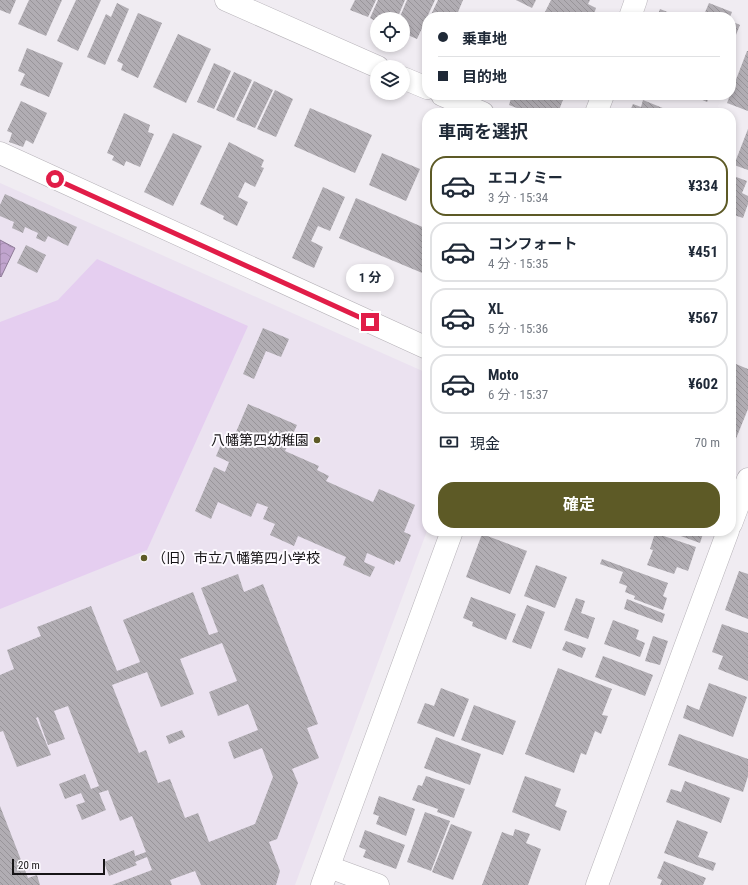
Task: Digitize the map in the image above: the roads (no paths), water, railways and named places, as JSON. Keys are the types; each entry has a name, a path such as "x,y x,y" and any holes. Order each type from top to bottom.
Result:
{"street":[{"path":"226,0 370,63"},
{"path":"632,12 636,0"},
{"path":"410,81 422,86"},
{"path":"453,100 472,108"},
{"path":"0,153 422,346"},
{"path":"736,510 748,479"},
{"path":"378,885 326,876 450,536"},
{"path":"597,885 726,536"}],"water":[{"path":"0,240 15,248 1,277 0,276"}],"place":[{"name":"八幡第四幼稚園","path":"317,440"},
{"name":"（旧）市立八幡第四小学校","path":"144,558"}]}
